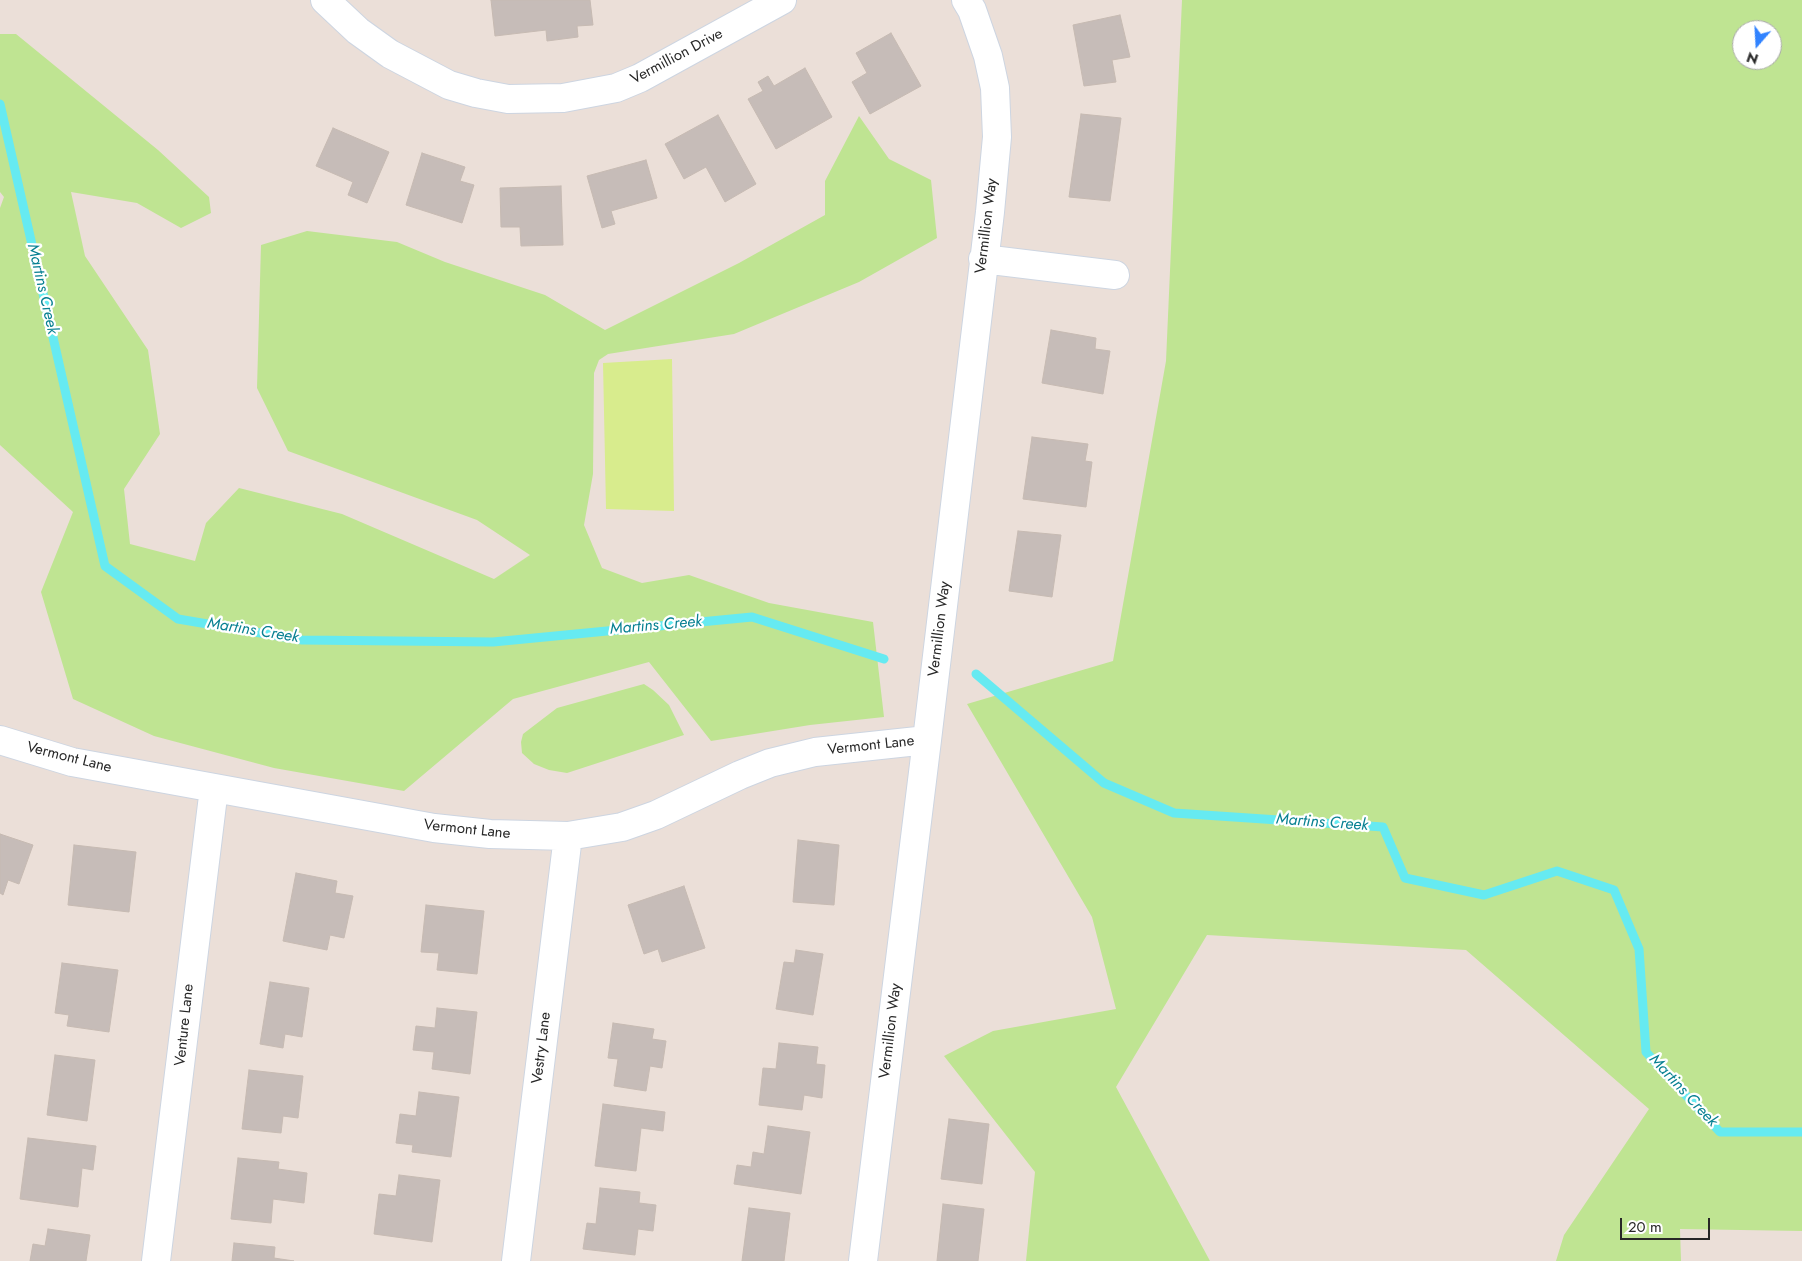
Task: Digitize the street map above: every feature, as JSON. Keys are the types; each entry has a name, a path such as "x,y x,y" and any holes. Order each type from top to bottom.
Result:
{"street":[{"name":"Vermillion Drive","path":"325,0 358,31 390,54 449,85 476,93 508,99 563,98 616,88 640,78 782,0"},
{"name":"Vermillion Way","path":"863,1261 927,740 997,137 995,88 988,56 972,10 966,0"},
{"path":"983,259 1115,275"},
{"name":"Vermont Lane","path":"0,740 72,762 434,828 490,834 568,836 622,826 656,815 740,775 770,763 815,752 927,740"},
{"name":"Venture Lane","path":"156,1261 214,788"},
{"name":"Vestry Lane","path":"516,1261 568,836"}],"green space":[{"path":"1182,0 1802,0 1802,1231 1680,1229 1681,1261 1556,1261 1564,1235 1649,1109 1466,950 1207,935 1116,1087 1210,1261 1026,1261 1035,1172 944,1056 993,1031 1116,1009 1092,917 967,704 1113,661 1166,361"},
{"path":"0,34 16,34 158,150 209,197 211,213 181,228 137,203 71,192 85,256 148,350 160,434 124,489 130,544 195,561 206,523 239,488 342,514 494,579 530,555 477,520 288,451 257,388 261,245 307,231 397,242 445,262 545,295 605,330 739,263 825,215 825,181 859,116 889,159 931,180 937,238 859,282 734,334 608,354 599,360 594,373 593,474 584,525 602,568 642,583 689,575 769,603 873,622 884,717 810,725 711,741 649,662 513,699 404,791 274,768 154,736 73,699 41,592 73,512 0,445 0,208 4,197 0,192"},
{"path":"672,359 674,511 606,509 603,363"},
{"path":"644,684 669,705 684,735 567,773 549,770 534,764 522,753 521,742 523,734 557,708"}],"building":[{"path":"491,0 590,0 593,25 577,26 578,37 547,41 546,30 495,36"},
{"path":"1120,15 1130,57 1112,60 1116,82 1084,86 1073,25"},
{"path":"891,33 921,86 870,114 852,82 867,73 856,53"},
{"path":"805,68 832,117 776,149 748,99 763,91 758,82 768,76 774,86"},
{"path":"1081,114 1121,118 1110,201 1069,197"},
{"path":"718,115 756,184 725,202 706,167 684,179 665,144"},
{"path":"333,128 389,152 367,203 348,195 353,182 316,166"},
{"path":"422,153 465,167 460,181 474,185 462,223 406,205"},
{"path":"646,160 657,198 611,211 615,224 602,228 587,176"},
{"path":"561,186 563,245 521,246 520,227 501,227 500,188"},
{"path":"1051,330 1096,338 1095,349 1110,351 1103,394 1042,383"},
{"path":"1032,437 1088,444 1085,461 1092,462 1086,507 1023,499"},
{"path":"1018,531 1061,535 1052,597 1009,591"},
{"path":"0,834 33,845 19,884 8,880 3,895 0,893"},
{"path":"798,840 839,845 834,905 793,902"},
{"path":"74,845 136,852 129,912 68,905"},
{"path":"296,873 337,881 335,893 353,896 344,938 330,935 327,950 283,941"},
{"path":"684,886 705,948 662,962 658,949 644,954 628,905"},
{"path":"426,905 484,911 477,974 437,970 439,953 421,952"},
{"path":"796,950 823,954 813,1015 776,1009 784,962 794,963"},
{"path":"62,963 118,970 109,1032 67,1026 69,1015 55,1013"},
{"path":"270,982 309,988 302,1037 285,1034 283,1048 260,1044"},
{"path":"437,1008 477,1012 470,1074 432,1069 434,1052 413,1050 416,1026 435,1028"},
{"path":"613,1023 654,1029 652,1039 666,1041 662,1068 650,1066 646,1091 614,1086 618,1059 608,1058"},
{"path":"779,1043 818,1047 816,1064 825,1065 822,1098 804,1095 802,1110 759,1105 763,1068 776,1069"},
{"path":"55,1055 95,1060 87,1121 47,1115"},
{"path":"249,1070 303,1076 298,1118 283,1116 281,1133 242,1129"},
{"path":"419,1092 459,1097 451,1157 412,1152 413,1145 396,1143 400,1114 416,1116"},
{"path":"603,1104 665,1112 663,1131 641,1128 636,1171 595,1166"},
{"path":"949,1119 989,1124 982,1184 941,1179"},
{"path":"768,1126 810,1132 801,1194 734,1184 737,1165 751,1167 753,1152 764,1154"},
{"path":"28,1138 96,1146 93,1170 82,1168 78,1207 20,1199"},
{"path":"238,1158 279,1162 278,1169 307,1173 304,1203 273,1199 271,1223 231,1219"},
{"path":"399,1175 440,1180 432,1242 374,1234 379,1194 396,1196"},
{"path":"600,1188 640,1192 639,1203 656,1205 653,1231 638,1229 635,1255 583,1249 587,1223 596,1224"},
{"path":"943,1204 984,1209 978,1261 937,1261"},
{"path":"749,1208 790,1213 784,1261 742,1261"},
{"path":"48,1229 90,1235 86,1261 30,1261 33,1244 45,1246"},
{"path":"234,1243 275,1247 274,1258 294,1261 232,1261"}],"waterway":[{"name":"Martins Creek","path":"0,104 105,566 178,619 302,640 493,642 752,617 884,659"},
{"name":"Martins Creek","path":"976,674 1104,783 1174,813 1383,827 1405,878 1484,895 1557,871 1614,890 1639,949 1646,1052 1720,1132 1802,1132"}]}
